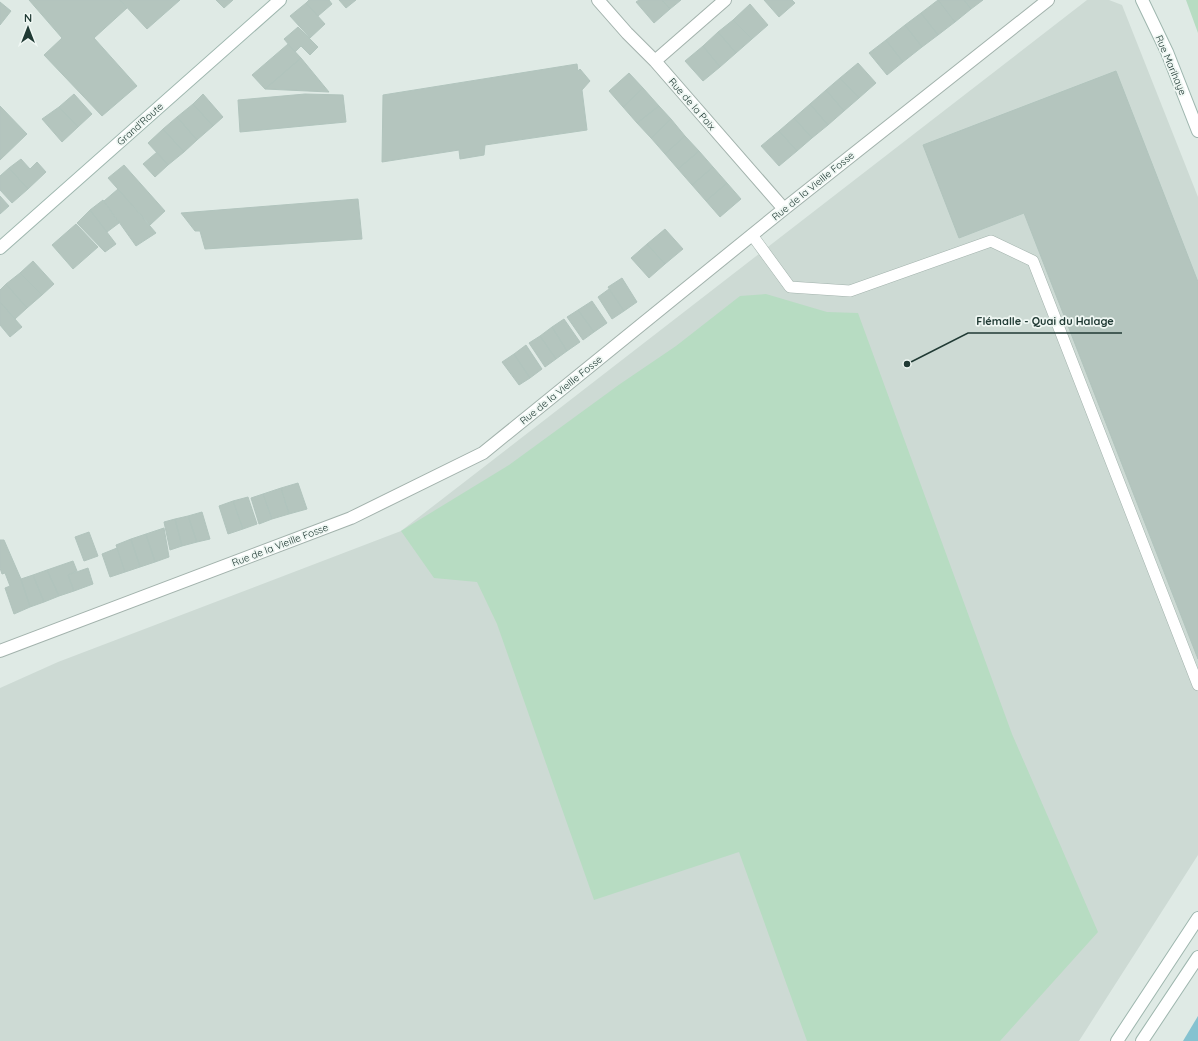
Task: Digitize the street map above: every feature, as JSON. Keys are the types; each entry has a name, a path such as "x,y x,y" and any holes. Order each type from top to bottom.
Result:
{"street":[{"name":"Grand'Route","path":"0,248 280,0"},
{"name":"Rue de la Paix","path":"598,0 627,33 655,61 784,209"},
{"path":"655,61 725,0"},
{"name":"Rue de la Vieille Fosse","path":"0,651 351,518 483,453 784,209 1048,0"},
{"name":"Rue Marihaye","path":"1142,0 1167,52 1198,131"},
{"path":"1117,1041 1198,918"},
{"path":"1142,1041 1198,957"}],"lane":[{"path":"752,235 790,287 850,290 991,241 1033,261 1198,685"}],"shaded area":[{"path":"1087,0 1109,0 1122,5 1198,197 1198,855 1079,1041 0,1041 0,688 58,662 401,531"}],"green space":[{"path":"1186,0 1198,0 1198,33"},
{"path":"766,294 827,312 858,313 1012,734 1098,932 1000,1041 807,1041 739,852 594,900 497,624 477,582 434,578 401,531 509,465 620,384 676,346 740,296"}],"water":[{"path":"1198,1016 1198,1041 1183,1041"}],"building":[{"path":"29,0 120,0 127,8 94,38 137,86 102,116 44,55 62,38"},
{"path":"120,0 180,0 147,29"},
{"path":"216,0 233,0 224,8"},
{"path":"309,0 329,0 332,4 318,16 306,3"},
{"path":"339,0 356,0 346,8"},
{"path":"639,0 662,0 670,9 654,23 636,2"},
{"path":"662,0 681,0 670,9"},
{"path":"764,0 792,0 795,3 779,17"},
{"path":"938,0 964,0 971,9 955,22"},
{"path":"938,0 955,22 938,35 921,13"},
{"path":"964,0 983,0 971,9"},
{"path":"0,2 11,11 0,25"},
{"path":"306,3 325,24 310,38 290,16"},
{"path":"750,4 768,25 752,39 733,20"},
{"path":"921,13 938,35 922,47 905,25"},
{"path":"733,20 752,39 736,53 718,32"},
{"path":"905,25 922,47 903,62 886,40"},
{"path":"298,27 318,47 310,55 301,46 295,52 284,39"},
{"path":"718,32 736,53 720,67 703,46"},
{"path":"886,40 903,62 887,75 869,53"},
{"path":"288,44 301,58 265,89 252,75"},
{"path":"703,46 720,67 703,81 685,61"},
{"path":"301,58 329,92 265,89"},
{"path":"858,63 876,83 859,98 840,78"},
{"path":"577,64 578,71 580,69 590,81 582,90 587,130 485,145 484,155 460,159 459,150 382,162 383,95"},
{"path":"1116,71 1198,282 1198,659 1024,213 959,238 923,145"},
{"path":"629,73 643,88 623,107 609,91"},
{"path":"840,78 859,98 844,111 826,90"},
{"path":"643,88 659,106 637,123 623,107"},
{"path":"826,90 844,111 828,125 810,104"},
{"path":"74,94 92,114 78,127 59,107"},
{"path":"203,94 223,117 213,126 193,104"},
{"path":"305,94 343,95 346,122 240,132 238,100"},
{"path":"193,104 213,126 197,140 177,117"},
{"path":"810,104 828,125 812,138 794,118"},
{"path":"0,106 27,134 0,160"},
{"path":"659,106 671,119 651,138 637,123"},
{"path":"59,107 78,127 62,142 42,119"},
{"path":"177,117 197,140 184,152 163,129"},
{"path":"794,118 812,138 797,151 779,131"},
{"path":"671,119 685,136 665,154 651,138"},
{"path":"163,129 184,152 168,165 148,143"},
{"path":"779,131 797,151 779,166 761,146"},
{"path":"685,136 699,151 678,169 665,154"},
{"path":"699,151 713,167 692,185 678,169"},
{"path":"157,152 168,165 155,177 143,164"},
{"path":"21,159 30,169 37,162 46,172 28,189 9,168"},
{"path":"124,165 165,211 150,225 108,178"},
{"path":"713,167 727,183 706,201 692,185"},
{"path":"9,168 28,189 12,203 0,190 0,176"},
{"path":"727,183 741,199 720,217 706,201"},
{"path":"118,189 156,233 136,246 104,201"},
{"path":"0,196 9,206 0,214"},
{"path":"358,199 362,239 205,249 200,231 195,231 181,213"},
{"path":"103,200 119,223 107,232 90,210"},
{"path":"90,210 116,244 105,252 77,223"},
{"path":"76,224 98,247 73,269 52,245"},
{"path":"665,229 683,249 665,264 647,244"},
{"path":"647,244 665,264 649,278 631,258"},
{"path":"33,261 54,284 42,295 20,273"},
{"path":"20,273 42,295 27,308 6,284"},
{"path":"622,278 637,302 624,311 608,287"},
{"path":"6,284 27,308 15,319 0,302 0,290"},
{"path":"609,289 624,311 612,319 598,297"},
{"path":"592,301 607,323 594,332 578,310"},
{"path":"0,302 22,327 10,337 0,325"},
{"path":"578,310 594,332 583,340 567,317"},
{"path":"564,319 580,342 567,351 552,327"},
{"path":"552,327 567,351 556,359 540,336"},
{"path":"540,336 556,359 545,367 529,343"},
{"path":"526,345 542,369 530,378 514,354"},
{"path":"514,354 530,378 519,385 502,362"},
{"path":"298,483 307,509 289,514 281,488"},
{"path":"281,488 289,514 272,519 263,494"},
{"path":"263,494 272,519 259,524 251,498"},
{"path":"248,497 257,524 243,529 233,501"},
{"path":"233,501 243,529 228,534 219,506"},
{"path":"202,512 210,539 197,542 188,516"},
{"path":"188,516 197,542 182,546 175,519"},
{"path":"175,519 182,546 170,550 164,522"},
{"path":"164,528 169,557 155,562 146,534"},
{"path":"89,532 98,556 84,561 75,537"},
{"path":"146,534 155,562 140,567 131,539"},
{"path":"131,539 140,567 125,572 116,545"},
{"path":"0,540 4,540 21,579 30,607 14,614 5,588 10,586 5,573 2,574 0,568"},
{"path":"117,548 125,572 110,577 102,554"},
{"path":"73,561 77,571 68,575 74,591 59,596 47,570"},
{"path":"88,568 93,584 74,591 68,575"},
{"path":"47,570 59,596 44,602 33,575"},
{"path":"33,575 44,602 30,607 21,579"}],"place":[{"name":"Flémalle - Quai du Halage","path":"907,364"}]}
